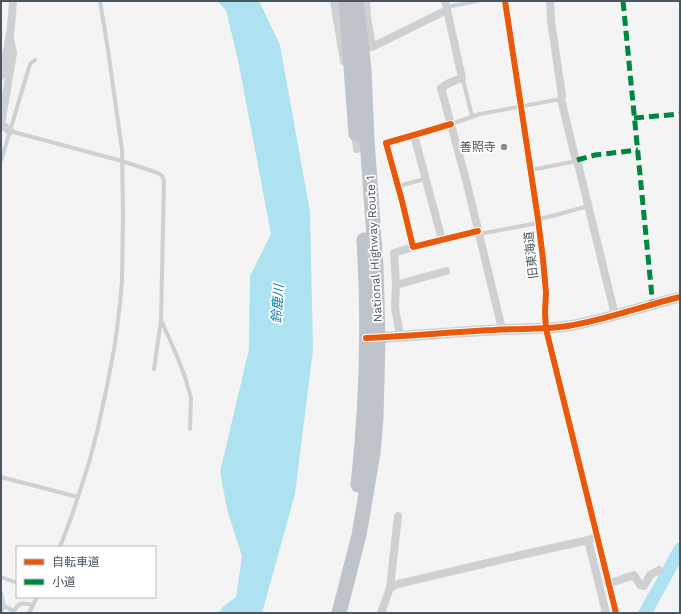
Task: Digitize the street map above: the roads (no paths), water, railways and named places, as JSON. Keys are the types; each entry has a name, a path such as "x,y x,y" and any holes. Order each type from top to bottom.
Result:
{"highway":[{"name":"National Highway Route 1","path":"339,613 359,535 373,453 376,418 372,337 346,1"},
{"name":"National Highway Route 1","path":"330,613 342,567 356,498 363,438 366,383 378,306 364,69 356,1"}],"street":[{"path":"1,76 10,38 13,1"},
{"path":"334,1 357,149"},
{"path":"366,1 367,18 372,47 446,6 462,78 449,83 442,88 502,329"},
{"name":"旧東海道","path":"505,1 543,259 547,331 616,613"},
{"path":"550,1 551,21 562,95 561,99 615,315"},
{"path":"10,38 14,53 1,124 10,131"},
{"path":"414,247 386,143 451,124"},
{"path":"414,136 442,240"},
{"path":"399,336 395,308 396,285 394,253 479,232"},
{"path":"396,285 446,271"},
{"path":"372,337 502,329 547,331 615,315 680,297"},
{"path":"381,613 390,588 398,516"},
{"path":"390,588 413,580 597,537"},
{"path":"588,540 606,613"},
{"path":"608,584 634,575 640,585 644,586 650,575 659,570"}],"lane":[{"path":"60,546 89,463 98,428 116,337 120,304 123,254 122,150 100,1"},
{"path":"446,6 478,1"},
{"path":"1,161 30,64 35,60"},
{"path":"462,78 472,116"},
{"path":"451,124 480,114 561,99"},
{"path":"10,131 122,161 158,173 162,176 164,181 161,320 154,368"},
{"path":"531,170 577,161"},
{"path":"398,186 426,178"},
{"path":"479,232 538,221 588,206"},
{"path":"161,320 177,356 191,398 190,429"},
{"path":"1,477 78,497"},
{"path":"1,577 16,583"},
{"path":"1,593 4,606 1,613"},
{"path":"29,613 37,598"},
{"path":"4,606 14,612 18,605 24,602 33,605"}],"water":[{"name":"鈴鹿川","path":"217,1 259,1 280,45 310,212 313,350 295,494 262,613 219,613 223,607 236,597 242,556 228,513 220,472 249,349 250,276 271,234 238,60 226,10"}],"waterway":[{"path":"645,613 680,549"}],"place":[{"name":"善照寺","path":"504,147"}]}
